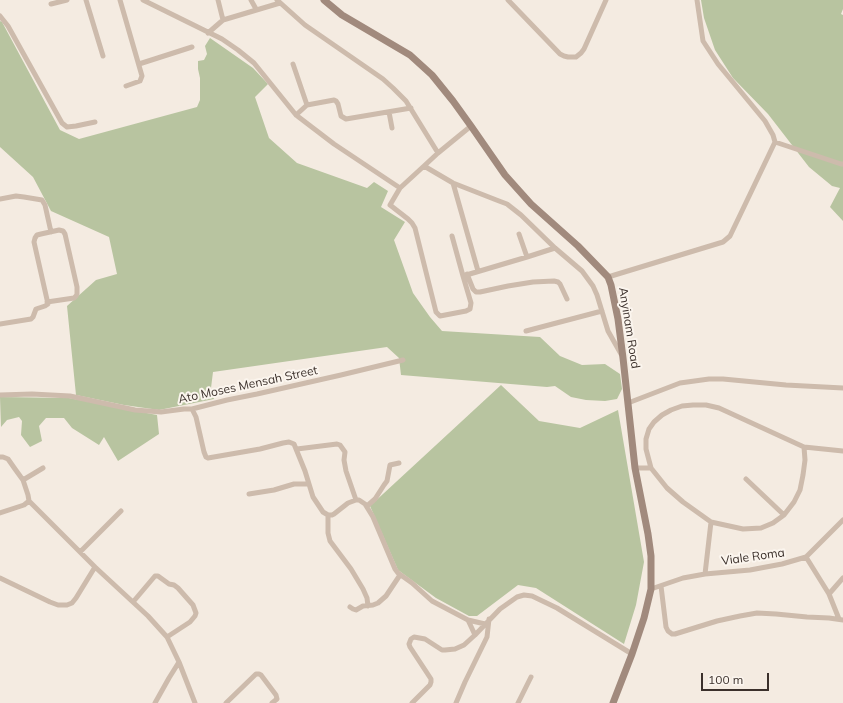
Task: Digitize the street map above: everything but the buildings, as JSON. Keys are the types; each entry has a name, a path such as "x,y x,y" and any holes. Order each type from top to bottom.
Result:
{"street":[{"path":"51,4 67,0"},
{"path":"86,0 103,56"},
{"path":"120,0 142,76 140,81 126,86"},
{"path":"218,0 223,20"},
{"path":"251,0 256,10"},
{"name":"Anyinam Road","path":"324,0 342,15 410,55 432,75 472,126 505,174 532,204 578,246 608,277 617,313 624,358 635,468 651,556 650,588 647,609 632,654 613,703"},
{"path":"508,0 560,54 568,57 576,57 581,54 606,0"},
{"path":"608,277 723,242 730,236 775,142 773,135 765,121 718,64 703,41 697,0"},
{"path":"146,1 222,39 238,50 254,63 296,115 334,144 400,188"},
{"path":"208,33 223,20 256,10 278,1 305,25 382,79 406,101 438,153"},
{"path":"0,16 8,26 62,123 67,127 95,122"},
{"path":"139,64 192,47"},
{"path":"293,64 307,105"},
{"path":"296,115 307,105 334,100 337,103 342,116 346,119 410,108"},
{"path":"389,112 392,128"},
{"path":"452,236 465,275 471,303 470,309 466,311 442,316 438,315 436,312 415,228 408,219 390,205 400,188 438,153 472,126"},
{"path":"775,142 843,164"},
{"path":"424,166 453,183 507,204 582,271 593,286 610,335 624,358"},
{"path":"453,183 478,271"},
{"path":"0,198 16,196 42,200 45,205 51,232"},
{"path":"0,324 31,319 36,309 45,306 48,302 74,298 78,294 65,234 63,231 59,230 37,235 34,242 48,302"},
{"path":"519,234 527,258"},
{"path":"465,275 527,258 555,248"},
{"path":"465,275 476,292 533,282 554,281 560,284 567,299"},
{"path":"526,331 602,311"},
{"name":"Ato Moses Mensah Street","path":"0,395 32,394 70,396 135,410 160,412 192,409 403,360"},
{"path":"628,403 680,383 709,379 843,388"},
{"path":"804,446 805,460 803,475 800,490 794,502 784,514 773,523 761,528 743,529 712,522 683,502 667,488 651,468 646,449 646,439 649,429 662,415 682,406 706,405 719,408 804,446 843,450"},
{"path":"192,409 196,417 204,452 208,458 260,449 289,442 294,444 305,471 313,497 323,512 328,515 334,514 348,503 356,500 362,502 367,506 373,517 395,569 400,575 412,583 432,601 468,620 485,624"},
{"path":"297,449 337,444 340,445 345,452 344,460 346,471 356,500"},
{"path":"0,457 8,460 16,469 23,480 29,501 95,567 148,616 167,637 179,662 194,703"},
{"path":"367,506 375,499 384,485 390,466 392,464 399,463"},
{"path":"23,480 43,468"},
{"path":"635,468 651,468"},
{"path":"746,479 784,514"},
{"path":"249,494 274,490 294,484 309,484"},
{"path":"0,513 24,505 29,501"},
{"path":"80,552 121,511"},
{"path":"328,515 328,533 330,541 352,569 367,598 368,606"},
{"name":"Viale Roma","path":"650,588 661,586 683,578 705,574 757,569 806,557 843,520"},
{"path":"705,574 712,522"},
{"path":"806,557 829,594 841,619"},
{"path":"0,578 50,602 58,605 67,605 72,603 76,598 95,567"},
{"path":"350,607 356,610 361,607 376,604 382,600 392,588 400,575"},
{"path":"133,602 155,576 158,576 169,584 178,588 193,605 196,612 195,616 190,622 167,637"},
{"path":"829,594 843,578"},
{"path":"661,586 666,627 672,634 725,619 757,613 841,619"},
{"path":"412,703 430,685 431,678 410,647 409,644 411,639 414,637 425,639 442,650 448,651 459,648 475,635 500,609 517,597 524,595 532,596 557,608 632,654"},
{"path":"456,703 487,636 490,619"},
{"path":"468,620 475,635"},
{"path":"155,703 179,662"},
{"path":"226,703 256,674 261,675 276,695 277,698 272,703"},
{"path":"518,703 531,677"}],"green space":[{"path":"701,0 843,0 843,9 841,14 843,15 843,221 830,207 840,188 832,186 809,167 768,114 733,78 715,50 704,18"},
{"path":"0,21 2,22 60,130 79,139 197,107 200,100 198,61 204,60 207,54 205,46 210,38 253,68 268,84 255,97 269,138 297,163 367,188 374,182 388,191 381,207 405,222 394,240 413,293 442,331 540,337 560,356 582,365 605,364 620,374 622,389 617,399 605,401 586,400 571,397 555,386 547,387 401,375 399,358 387,347 213,372 211,388 214,399 159,410 124,405 76,395 67,306 96,280 117,274 109,237 51,211 33,177 0,147"},
{"path":"501,385 539,421 580,428 618,410 644,562 636,605 624,644 536,588 518,585 477,616 469,616 436,598 398,570 370,506"},
{"path":"0,397 69,398 157,415 159,434 118,461 104,437 99,445 72,428 64,418 46,418 39,426 42,441 30,447 21,435 22,421 19,417 7,420 1,427"}]}
